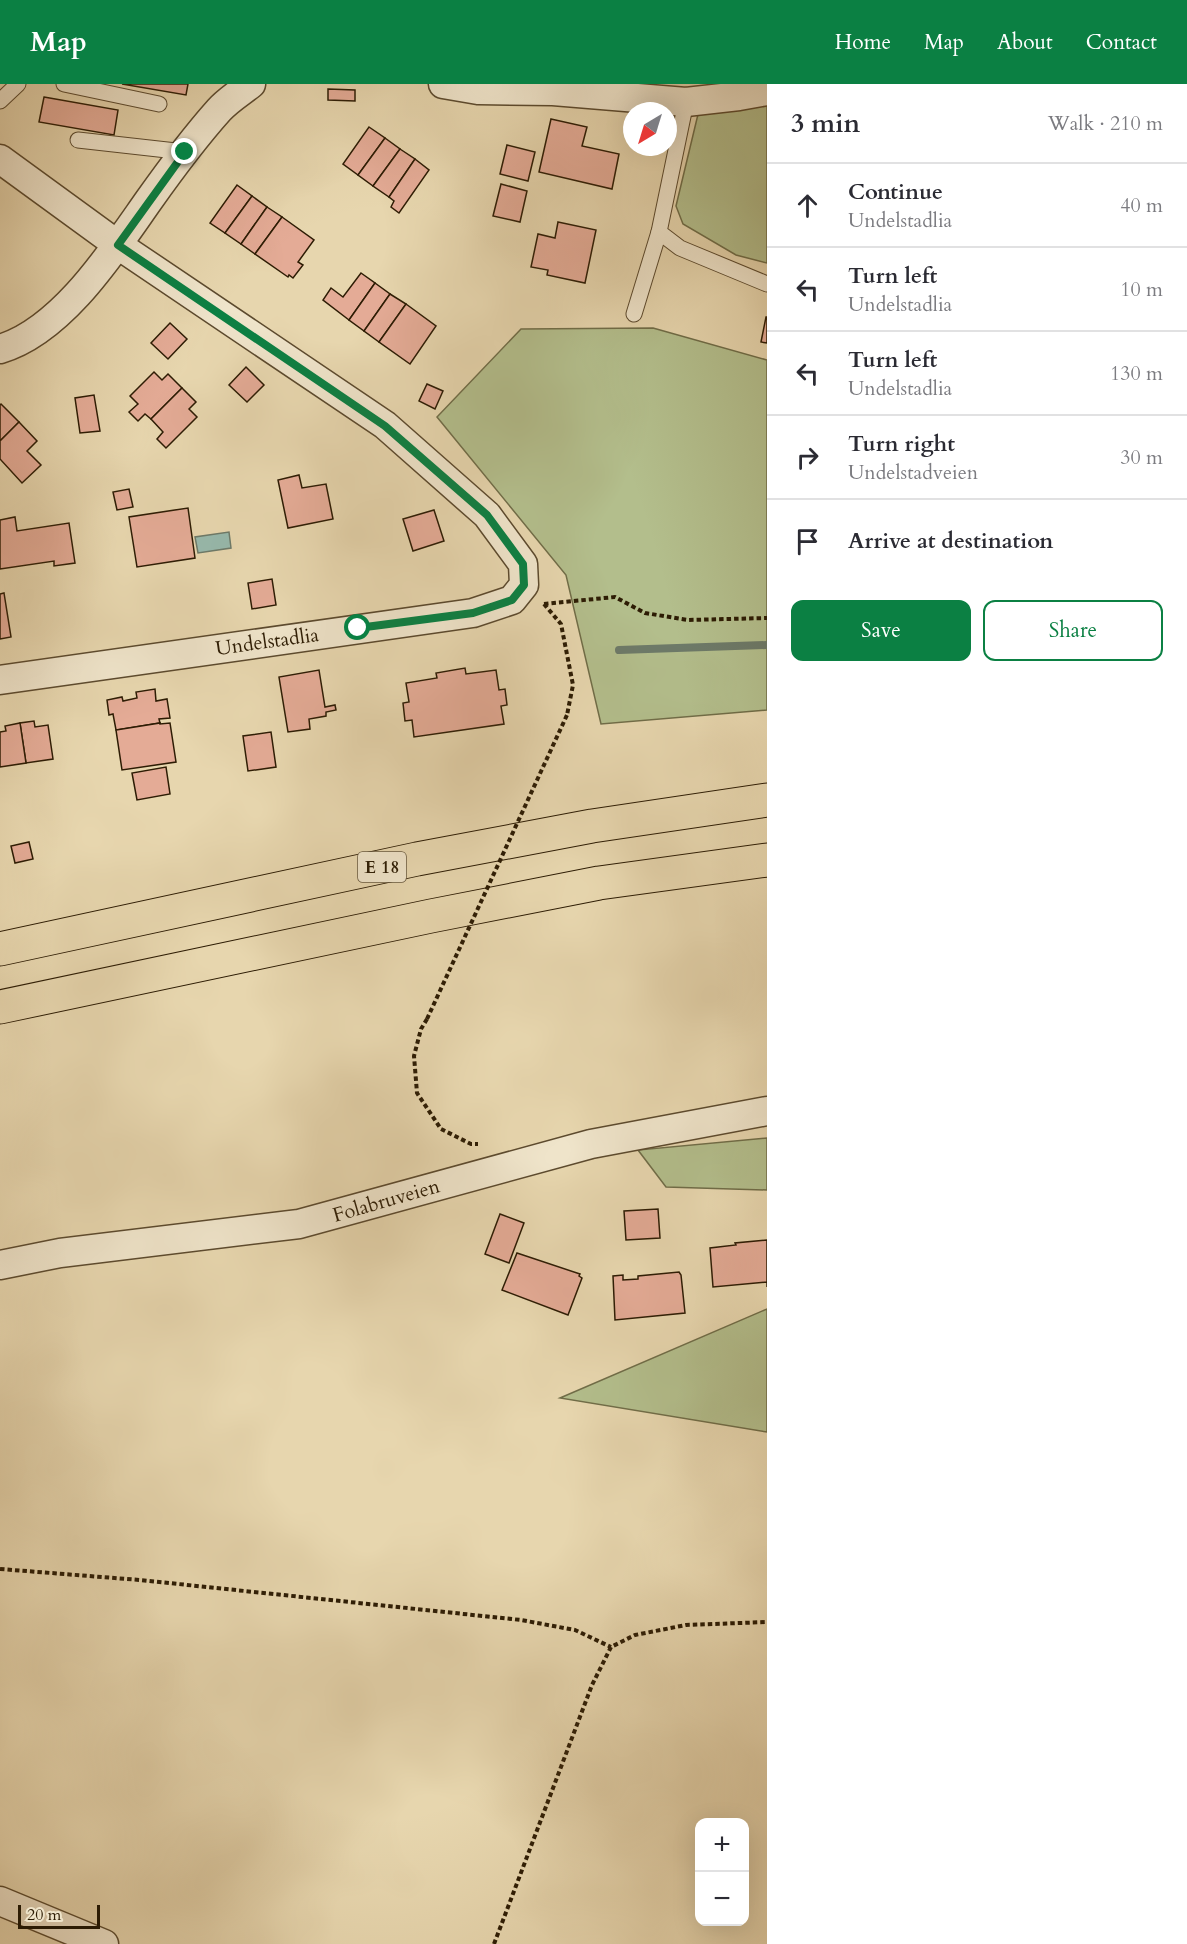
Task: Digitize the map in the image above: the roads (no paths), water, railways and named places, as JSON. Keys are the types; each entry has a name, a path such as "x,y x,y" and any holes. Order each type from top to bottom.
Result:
{"highway":[{"name":"E 18","path":"0,949 417,859 592,826 767,800"},
{"path":"0,1007 599,883 767,860"}],"street":[{"path":"0,349 16,345 47,325 84,286 118,245 185,152 221,108 251,84"},
{"path":"443,84 478,90 553,91 686,102 767,91"},
{"path":"0,159 118,245"},
{"name":"Undelstadlia","path":"0,680 473,613 512,600 524,585 523,564 487,515 385,426 118,245"},
{"name":"Folabruveien","path":"0,1265 60,1253 299,1224 591,1144 767,1111"},
{"path":"0,1901 104,1944"}],"lane":[{"path":"0,101 18,84"},
{"path":"64,84 159,104"},
{"path":"634,314 659,232 686,102"},
{"path":"78,140 185,152"},
{"path":"659,232 680,248 767,284"}],"waterway":[{"path":"619,650 767,645"}]}
